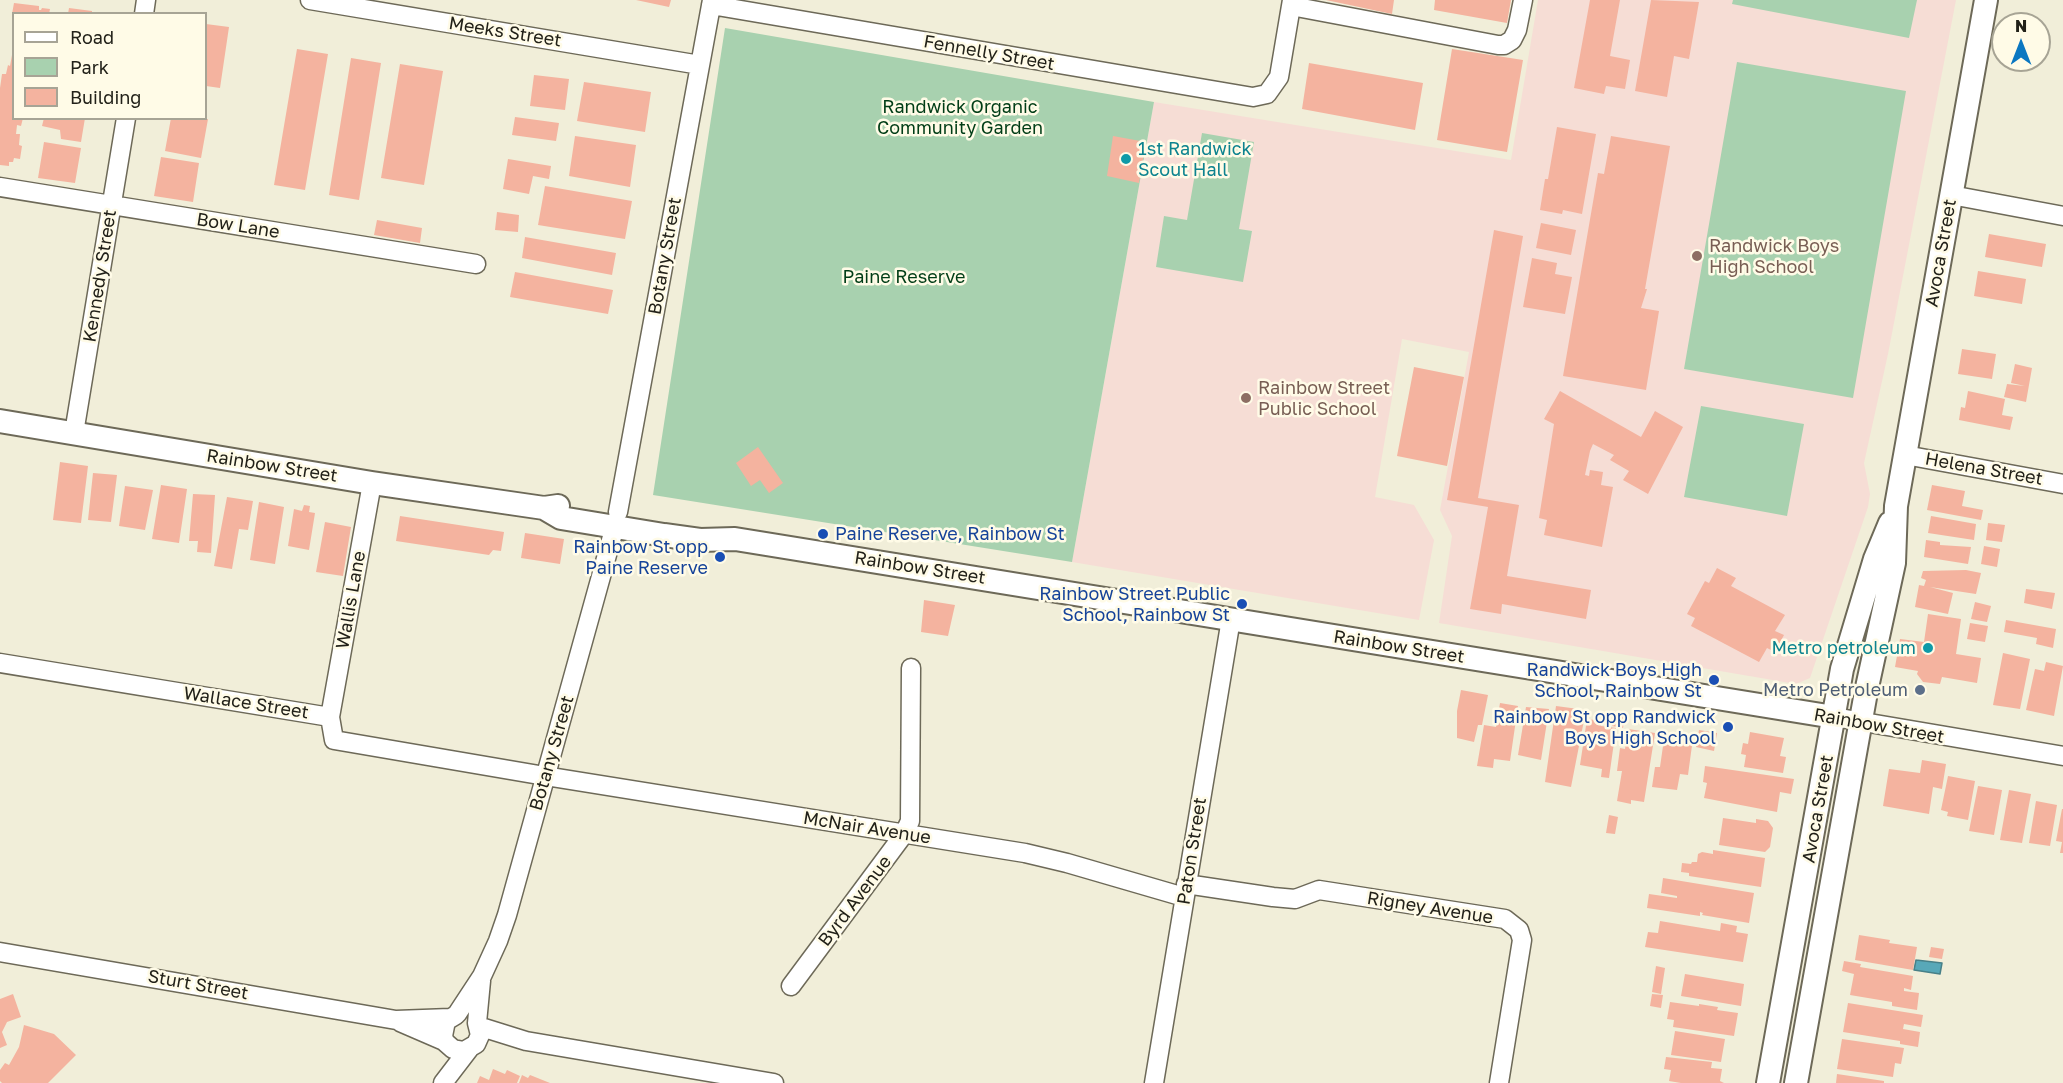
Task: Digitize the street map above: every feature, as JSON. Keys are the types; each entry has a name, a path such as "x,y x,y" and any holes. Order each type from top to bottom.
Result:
{"main road":[{"name":"Avoca Street","path":"1796,1083 1861,722 1894,563 1896,506 1986,0"},
{"name":"Rainbow Street","path":"0,421 372,483 544,508 566,504 700,540 735,539 1834,717"},
{"name":"Avoca Street","path":"1768,1083 1842,669 1875,559 1896,506"}],"street":[{"name":"Meeks Street","path":"310,0 700,65"},
{"path":"1292,3 1504,45 1512,40 1517,30 1522,0"},
{"name":"Botany Street","path":"454,1016 482,976 507,915 616,519 711,3"},
{"name":"Fennelly Street","path":"711,3 1253,97 1267,94 1279,76 1292,3"},
{"name":"Kennedy Street","path":"74,433 126,120"},
{"name":"Bow Lane","path":"0,187 476,264"},
{"path":"1951,195 2063,216"},
{"name":"Helena Street","path":"1905,455 2063,484"},
{"name":"Wallis Lane","path":"330,717 372,483"},
{"name":"Paton Street","path":"1154,1083 1231,619"},
{"name":"Wallace Street","path":"0,663 330,717 334,740 545,777"},
{"name":"Byrd Avenue","path":"791,986 904,834 910,821 911,668"},
{"name":"Rainbow Street","path":"1834,717 2063,756"},
{"name":"McNair Avenue","path":"545,777 1025,853 1185,891"},
{"name":"Rigney Avenue","path":"1185,891 1295,899 1319,890 1505,919 1519,930 1522,940 1499,1083"},
{"name":"Sturt Street","path":"0,952 396,1020 445,1041"},
{"name":"Botany Street","path":"475,1035 482,976"},
{"path":"438,1083 445,1041 443,1031 454,1016 469,1016 475,1035"},
{"name":"Sturt Street","path":"396,1020 454,1016"},
{"path":"475,1035 526,1041 709,1078 774,1083"},
{"path":"445,1041 453,1049 459,1051 475,1035"},
{"path":"443,1083 475,1035"}],"shaded area":[{"name":"Randwick Boys High School","path":"1538,0 1956,0 1888,354 1864,463 1870,494 1868,507 1810,678 1796,684 1439,623 1452,536 1440,510 1469,352 1402,339 1375,497 1414,505 1434,540 1419,620 1072,562 1154,102 1511,160"}],"green space":[{"path":"1733,0 1917,0 1909,38 1732,4"},
{"name":"Paine Reserve","path":"725,28 1154,102 1072,562 653,495"},
{"path":"1737,62 1906,91 1853,398 1684,369"},
{"path":"1202,133 1254,142 1239,229 1252,231 1243,282 1156,267 1164,216 1187,220"},
{"path":"1701,406 1804,424 1787,516 1684,497"}],"water":[{"path":"1916,960 1942,963 1940,974 1914,970"}],"building":[{"path":"636,0 671,0 669,7"},
{"path":"1326,0 1394,0 1392,14"},
{"path":"1435,0 1511,0 1507,23 1434,10"},
{"path":"1590,0 1620,0 1610,56 1630,60 1625,89 1606,86 1604,94 1574,88"},
{"path":"1651,0 1699,2 1689,59 1674,56 1667,97 1635,91"},
{"path":"14,3 39,6 39,10 50,9 49,12 12,12"},
{"path":"69,8 92,11 92,12 68,12"},
{"path":"207,24 229,27 220,88 207,86"},
{"path":"297,49 328,54 305,190 274,185"},
{"path":"1452,49 1523,60 1507,152 1437,140"},
{"path":"12,55 12,120 22,120 21,126 17,125 16,134 20,134 19,145 22,146 20,159 14,158 13,162 9,162 9,166 0,165 0,88 2,74 6,74 8,65 10,66"},
{"path":"351,58 381,63 359,200 329,195"},
{"path":"1309,63 1423,83 1415,130 1302,109"},
{"path":"400,64 443,71 424,185 381,178"},
{"path":"534,75 569,79 565,110 530,106"},
{"path":"584,82 651,92 645,132 577,121"},
{"path":"515,117 559,123 556,141 512,135"},
{"path":"208,119 201,158 165,151 171,120"},
{"path":"44,120 85,120 81,142 61,139 60,130 42,126"},
{"path":"1557,127 1596,134 1582,214 1563,210 1562,214 1540,210"},
{"path":"575,136 636,145 630,187 569,176"},
{"name":"1st Randwick Scout Hall","path":"1113,136 1146,142 1139,183 1107,176"},
{"path":"1611,136 1670,146 1645,289 1647,289 1641,308 1659,311 1646,390 1563,376 1598,173 1604,174"},
{"path":"44,142 81,148 75,183 38,178"},
{"path":"161,157 199,163 193,202 154,196"},
{"path":"508,159 551,166 549,179 533,176 529,194 503,189"},
{"path":"545,186 632,201 625,239 538,225"},
{"path":"497,212 519,215 518,232 495,230"},
{"path":"377,220 422,228 420,243 374,235"},
{"path":"1541,223 1576,230 1571,255 1536,248"},
{"path":"1494,230 1523,236 1478,498 1519,505 1507,576 1591,590 1586,619 1502,604 1501,614 1470,609 1488,507 1447,500"},
{"path":"1989,234 2046,244 2042,267 1985,257"},
{"path":"525,237 616,253 612,275 522,258"},
{"path":"1532,258 1557,263 1555,274 1572,277 1565,314 1523,307"},
{"path":"1978,271 2026,279 2022,304 1974,296"},
{"path":"515,272 613,290 608,314 510,297"},
{"path":"1962,349 1996,354 1992,379 1958,374"},
{"path":"2015,364 2032,368 2026,402 2004,397 2007,384 2025,386 2011,383"},
{"path":"1414,367 1464,377 1447,466 1397,456"},
{"path":"1560,391 1641,437 1655,411 1683,427 1648,494 1623,480 1629,471 1610,460 1614,455 1593,444 1585,475 1589,476 1590,470 1603,472 1601,485 1613,487 1602,547 1544,535 1547,520 1539,518 1554,424 1544,419"},
{"path":"1968,391 2005,399 2002,415 2013,417 2010,430 1959,420 1961,407 1965,408"},
{"path":"758,447 783,483 769,493 760,480 751,486 736,463"},
{"path":"60,462 88,466 81,523 53,520"},
{"path":"93,473 117,475 111,522 88,520"},
{"path":"161,485 187,489 179,543 152,539"},
{"path":"1932,485 1965,491 1962,506 1983,510 1981,520 1927,510"},
{"path":"125,486 153,490 145,530 119,526"},
{"path":"193,494 215,495 211,553 197,552 198,541 189,541"},
{"path":"227,497 253,501 248,530 239,529 232,569 214,566"},
{"path":"259,502 284,507 275,564 250,560"},
{"path":"304,505 310,506 309,512 315,513 309,550 288,546 294,509 302,511"},
{"path":"400,516 504,532 501,551 493,550 489,555 396,541"},
{"path":"1931,516 1976,524 1974,540 1928,533"},
{"path":"325,522 351,527 343,576 316,572"},
{"path":"1988,523 2005,525 2002,542 1986,540"},
{"path":"525,533 564,539 560,564 521,558"},
{"path":"1926,540 1940,542 1940,545 1971,547 1968,564 1924,557"},
{"path":"1984,546 2000,549 1997,567 1981,564"},
{"path":"1717,568 1736,578 1731,586 1785,615 1775,631 1784,635 1775,652 1767,648 1759,662 1691,626 1695,618 1687,614 1705,581 1709,583"},
{"path":"1966,570 1981,573 1976,594 1930,587 1953,593 1948,614 1915,607 1919,585 1924,586 1926,580 1921,578 1923,571"},
{"path":"2026,589 2055,593 2052,609 2024,603"},
{"path":"924,600 955,605 948,636 921,632"},
{"path":"1975,602 1991,606 1987,622 1971,619"},
{"name":"Metro petroleum","path":"1928,614 1961,619 1956,654 1981,658 1977,683 1942,677 1940,684 1923,682 1917,674 1918,671 1895,667 1900,639 1924,642"},
{"path":"2006,620 2056,629 2053,648 2036,644 2037,638 2004,632"},
{"path":"1970,623 1988,626 1985,642 1967,639"},
{"path":"2003,653 2030,659 2020,709 1993,705"},
{"path":"2046,662 2063,666 2054,716 2026,710 2035,669 2044,671"},
{"path":"1461,690 1488,695 1482,725 1478,725 1474,742 1457,738 1457,711"},
{"path":"1500,703 1518,706 1510,761 1494,759 1493,768 1477,766 1484,725 1496,727"},
{"path":"1556,706 1586,710 1571,787 1545,782"},
{"path":"1526,707 1549,709 1541,760 1518,755"},
{"path":"1614,712 1625,713 1623,728 1612,726"},
{"path":"1587,719 1602,721 1601,726 1616,728 1609,778 1601,777 1602,769 1580,765"},
{"path":"1628,729 1655,733 1644,802 1631,800 1631,804 1617,801 1622,771 1617,771 1620,748 1625,749"},
{"path":"1699,730 1717,733 1714,751 1696,747"},
{"path":"1750,732 1784,738 1780,756 1786,757 1783,773 1744,767 1746,755 1741,754 1743,743 1748,744"},
{"path":"1677,736 1693,738 1688,775 1680,774 1677,790 1652,787 1655,767 1660,767 1664,739 1676,741"},
{"path":"1922,760 1946,764 1942,789 1933,787 1929,814 1883,806 1889,769 1920,773"},
{"path":"1705,766 1794,779 1791,794 1780,792 1777,812 1704,798 1707,783 1703,782"},
{"path":"1948,776 1975,781 1968,820 1947,816 1948,812 1941,810"},
{"path":"1978,786 2002,790 1994,835 1969,831"},
{"path":"2009,790 2031,794 2022,843 2000,840"},
{"path":"2036,801 2057,805 2050,846 2029,843"},
{"path":"2062,809 2063,853 2060,853 2062,842 2056,841"},
{"path":"1609,815 1618,817 1615,834 1606,833"},
{"path":"1723,818 1756,823 1756,819 1768,821 1773,828 1770,847 1765,852 1719,845"},
{"path":"1713,850 1765,858 1761,887 1689,876 1689,873 1681,872 1682,863 1697,862 1698,854 1702,852 1713,854"},
{"path":"1663,878 1754,893 1749,923 1702,915 1703,913 1700,912 1700,916 1647,908 1649,894 1677,898 1677,896 1661,893"},
{"path":"1660,921 1720,931 1721,923 1737,926 1736,932 1748,934 1743,962 1645,947 1648,932 1658,933"},
{"path":"1859,935 1917,947 1913,970 1855,960"},
{"path":"1931,947 1944,949 1942,959 1929,957"},
{"path":"1844,961 1861,964 1860,967 1913,976 1911,990 1904,988 1904,991 1919,993 1917,1010 1892,1006 1892,1002 1850,995 1854,974 1842,971"},
{"path":"1656,966 1665,968 1661,994 1652,992"},
{"path":"1685,974 1744,984 1741,1006 1681,996"},
{"path":"13,994 21,1017 7,1022 2,1032 7,1045 0,1048 0,999"},
{"path":"1652,994 1663,995 1661,1008 1650,1006"},
{"path":"1670,1002 1718,1007 1717,1010 1738,1013 1734,1036 1673,1027 1674,1020 1667,1019"},
{"path":"1848,1003 1923,1015 1921,1027 1904,1024 1903,1029 1920,1032 1918,1047 1900,1044 1900,1041 1843,1032"},
{"path":"24,1025 54,1034 76,1055 48,1083 2,1083 0,1081 0,1070 5,1063 9,1065 19,1047"},
{"path":"1675,1031 1725,1039 1721,1062 1671,1055"},
{"path":"1842,1039 1904,1048 1901,1064 1895,1063 1893,1077 1837,1069"},
{"path":"1666,1057 1712,1062 1711,1068 1722,1069 1720,1081 1724,1083 1669,1081 1671,1070 1664,1069"},
{"path":"493,1069 505,1074 507,1070 520,1076 517,1083 477,1083 480,1076 489,1080"},
{"path":"1837,1074 1884,1081 1884,1083 1836,1083"},
{"path":"522,1075 528,1078 530,1075 550,1083 519,1083"}],"place":[{"name":"1st Randwick Scout Hall","path":"1126,159"},
{"name":"Randwick Boys High School","path":"1697,256"},
{"name":"Rainbow Street Public School","path":"1246,398"},
{"name":"Paine Reserve, Rainbow St","path":"823,534"},
{"name":"Rainbow St opp Paine Reserve","path":"720,557"},
{"name":"Rainbow Street Public School, Rainbow St","path":"1242,604"},
{"name":"Metro petroleum","path":"1928,648"},
{"name":"Randwick Boys High School, Rainbow St","path":"1714,680"},
{"name":"Metro Petroleum","path":"1920,690"},
{"name":"Rainbow St opp Randwick Boys High School","path":"1728,727"}],"park label":[{"name":"Randwick Organic Community Garden","path":"960,117"}]}
